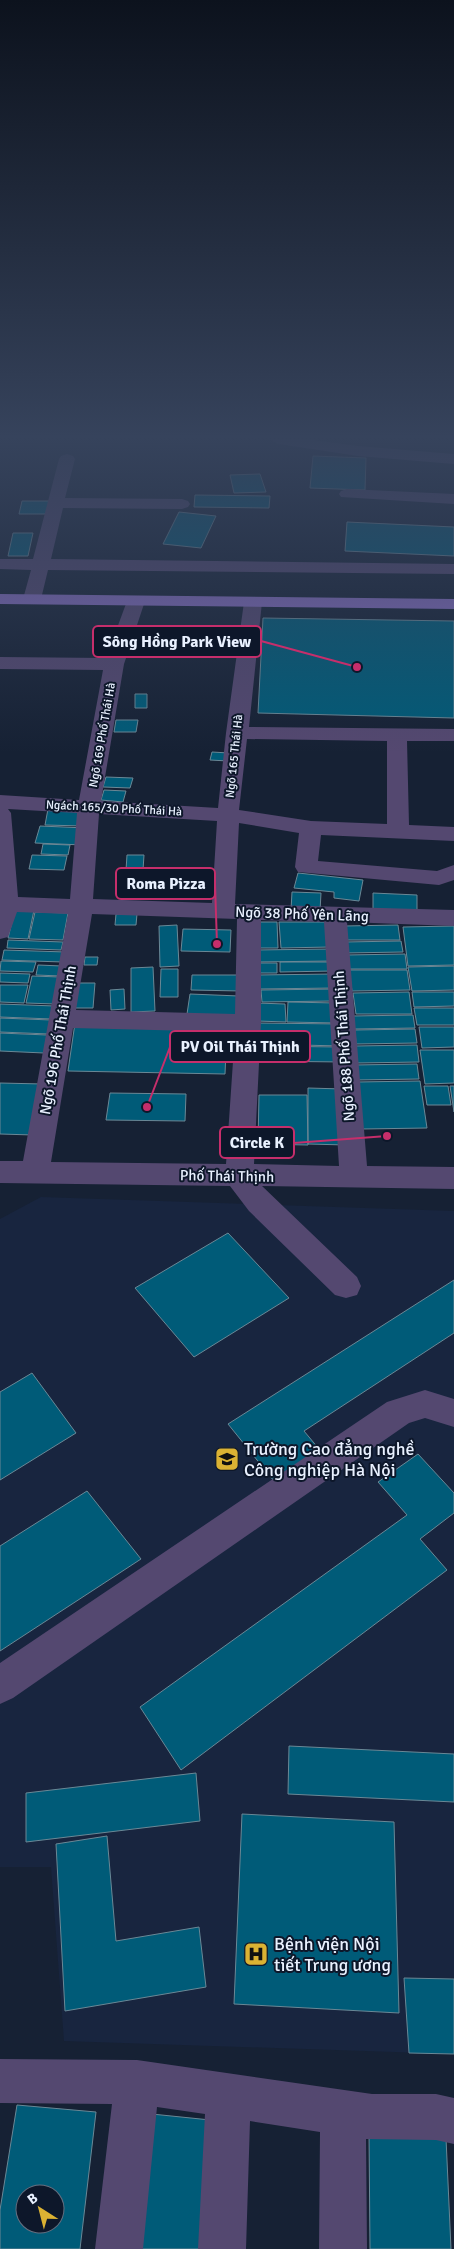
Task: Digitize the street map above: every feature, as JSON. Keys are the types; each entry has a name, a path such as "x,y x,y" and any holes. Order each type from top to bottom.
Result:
{"main road":[{"path":"0,599 454,604"}],"street":[{"path":"32,600 46,544"},
{"path":"0,564 454,569"},
{"name":"Ngõ 169 Phố Thái Hà","path":"81,907 89,806 114,664 136,601"},
{"name":"Ngõ 165 Thái Hà","path":"223,911 228,815 236,733 253,602"},
{"path":"0,663 114,664"},
{"path":"236,733 454,735"},
{"path":"397,734 398,831"},
{"name":"Ngách 165/30 Phố Thái Hà","path":"0,802 228,815 311,828 454,834"},
{"path":"0,813 3,904 0,931"},
{"path":"311,828 306,867 439,878 454,872"},
{"name":"Ngõ 38 Phố Yên Lãng","path":"3,904 454,918"},
{"name":"Ngõ 196 Phố Thái Thịnh","path":"35,1173 81,907"},
{"path":"249,913 248,1023 239,1177 259,1203 346,1286"},
{"name":"Ngõ 188 Phố Thái Thịnh","path":"335,915 354,1176"},
{"path":"74,1018 248,1023"},
{"name":"Phố Thái Thịnh","path":"0,1172 239,1177 354,1176 454,1178"},
{"path":"0,1685 398,1412 425,1404 454,1413"},
{"path":"0,2081 137,2082 372,2117 436,2118 454,2121"},
{"path":"119,2249 137,2082"},
{"path":"222,2249 228,2096"},
{"path":"343,2113 343,2249"}],"shaded area":[{"name":"Trường Cao đẳng nghề Công nghiệp Hà Nội","path":"41,1197 454,1211 454,2054 64,2041 51,1867 0,1867 0,1219"}],"building":[{"path":"11,544 31,544 28,556 8,556"},
{"path":"163,544 203,544 201,548"},
{"path":"345,544 454,544 454,556 345,551"},
{"path":"263,618 454,621 454,718 258,713"},
{"path":"135,694 147,694 147,708 135,708"},
{"path":"116,720 138,720 136,732 114,732"},
{"path":"212,752 229,753 228,761 210,760"},
{"path":"106,777 133,778 130,788 103,787"},
{"path":"104,790 126,791 123,802 101,800"},
{"path":"48,809 86,810 83,826 45,825"},
{"path":"40,826 87,828 83,845 35,843"},
{"path":"43,844 70,845 68,855 41,854"},
{"path":"32,855 67,856 64,870 29,869"},
{"path":"127,855 144,855 143,870 126,870"},
{"path":"298,873 363,880 359,901 334,898 334,892 294,888"},
{"path":"292,892 321,893 320,911 291,910"},
{"path":"373,893 417,895 417,912 373,910"},
{"path":"15,910 34,910 28,939 8,938"},
{"path":"35,912 68,913 63,940 29,939"},
{"path":"116,914 137,914 136,925 115,925"},
{"path":"256,922 277,922 278,948 257,948"},
{"path":"279,922 328,922 330,947 281,948"},
{"path":"177,925 179,966 160,967 159,926"},
{"path":"398,925 400,940 346,940 344,926"},
{"path":"454,926 454,965 408,966 403,927"},
{"path":"183,929 231,930 230,952 181,951"},
{"path":"8,940 63,942 61,950 7,948"},
{"path":"401,941 403,952 345,953 344,942"},
{"path":"330,949 332,961 256,962 255,950"},
{"path":"4,950 66,952 63,962 2,960"},
{"path":"405,954 407,969 348,969 346,955"},
{"path":"85,957 98,957 97,965 84,965"},
{"path":"1,961 36,962 33,972 0,971"},
{"path":"280,962 332,962 333,971 280,972"},
{"path":"256,963 277,963 277,973 257,973"},
{"path":"38,965 62,966 61,976 36,975"},
{"path":"454,966 454,990 412,991 408,967"},
{"path":"153,967 155,1011 131,1012 131,968"},
{"path":"161,969 178,969 178,997 160,997"},
{"path":"349,970 407,970 410,990 352,991"},
{"path":"0,973 30,974 28,983 0,982"},
{"path":"333,974 334,988 258,989 257,975"},
{"path":"192,975 241,975 241,991 191,990"},
{"path":"32,976 60,977 55,1004 26,1003"},
{"path":"78,983 95,983 93,1008 75,1008"},
{"path":"0,985 28,985 24,1003 0,1002"},
{"path":"124,989 125,1009 111,1010 110,990"},
{"path":"333,989 334,1001 262,1002 261,990"},
{"path":"409,992 412,1014 356,1014 353,993"},
{"path":"412,992 454,992 454,1006 414,1007"},
{"path":"190,994 239,996 237,1016 187,1014"},
{"path":"288,1002 336,1003 337,1023 287,1022"},
{"path":"257,1003 285,1004 286,1022 257,1021"},
{"path":"0,1004 55,1006 52,1019 0,1017"},
{"path":"414,1008 454,1008 454,1025 417,1025"},
{"path":"413,1015 415,1028 354,1029 352,1016"},
{"path":"0,1018 51,1020 49,1034 0,1032"},
{"path":"75,1023 227,1026 225,1074 68,1071"},
{"path":"257,1023 342,1024 342,1046 256,1044"},
{"path":"419,1027 454,1027 454,1047 422,1048"},
{"path":"415,1029 417,1043 356,1044 355,1030"},
{"path":"0,1033 47,1035 44,1053 0,1051"},
{"path":"417,1045 419,1062 357,1063 355,1046"},
{"path":"257,1046 342,1047 343,1062 256,1061"},
{"path":"420,1050 454,1050 454,1083 425,1084"},
{"path":"417,1064 419,1079 355,1080 353,1065"},
{"path":"420,1081 427,1128 362,1129 357,1082"},
{"path":"0,1083 43,1084 33,1135 0,1134"},
{"path":"424,1086 448,1086 451,1105 427,1105"},
{"path":"450,1086 454,1086 454,1112"},
{"path":"308,1088 343,1089 346,1145 308,1144"},
{"path":"110,1093 186,1094 185,1121 106,1120"},
{"path":"259,1095 307,1095 308,1145 258,1144"},
{"path":"228,1233 289,1298 194,1357 135,1288"},
{"path":"454,1280 454,1333 304,1431 324,1455 278,1486 228,1424"},
{"path":"32,1373 76,1433 0,1480 0,1392"},
{"path":"418,1454 454,1493 454,1513 420,1539 447,1570 181,1770 140,1707 407,1515 378,1482"},
{"path":"87,1491 141,1559 0,1651 0,1546"},
{"path":"289,1746 454,1754 454,1802 288,1794"},
{"path":"196,1773 200,1821 26,1842 26,1793"},
{"path":"242,1814 394,1822 399,2013 234,2004"},
{"path":"107,1836 116,1941 199,1927 206,1987 65,2011 56,1844"},
{"path":"404,1978 454,1979 454,2054 409,2053"},
{"path":"17,2105 96,2112 80,2249 0,2249 0,2210"},
{"path":"142,2113 220,2121 209,2249 126,2249"},
{"path":"369,2133 446,2138 451,2249 370,2249"}],"place":[{"name":"Sông Hồng Park View","path":"357,667"},
{"name":"Roma Pizza","path":"217,944"},
{"name":"PV Oil Thái Thịnh","path":"147,1107"},
{"name":"Circle K","path":"387,1136"},
{"name":"Trường Cao đẳng nghề Công nghiệp Hà Nội","path":"227,1459"},
{"name":"Bệnh viện Nội tiết Trung ương","path":"256,1954"}]}
